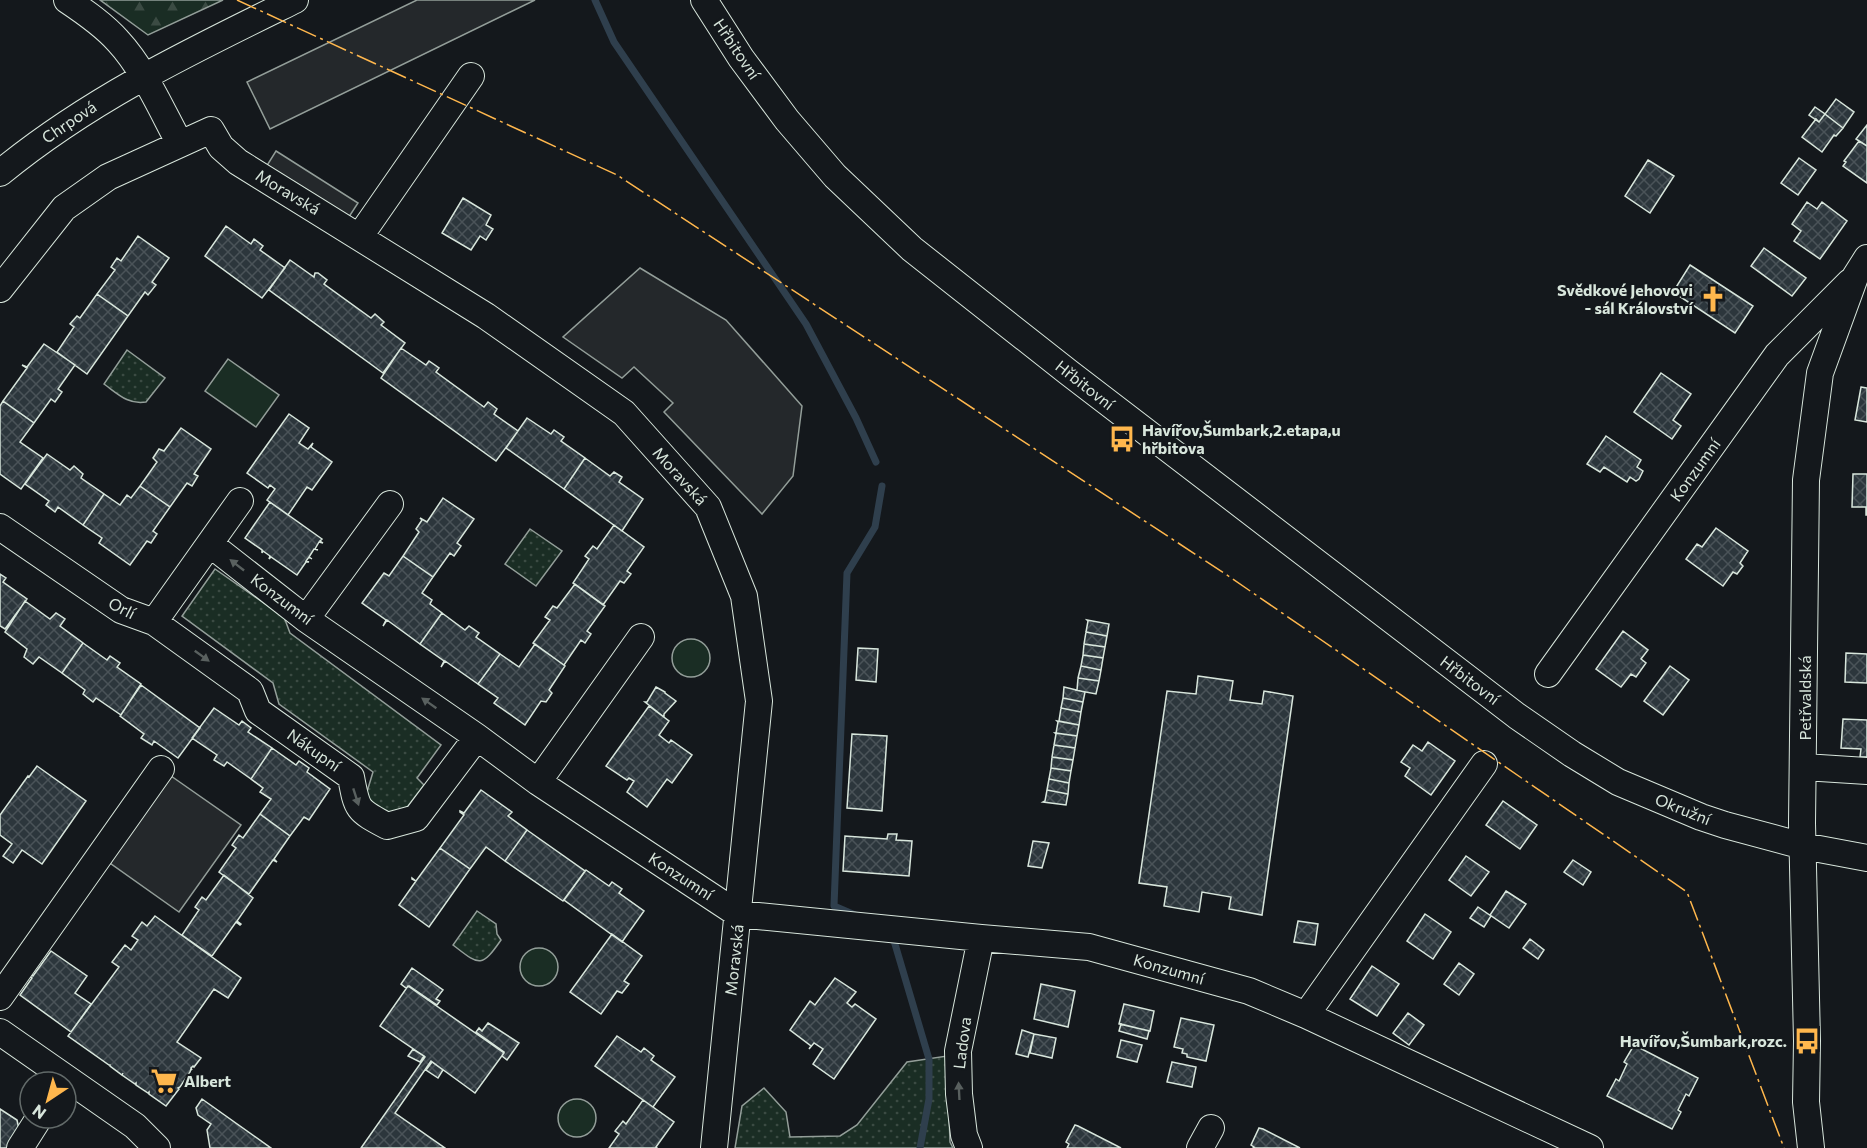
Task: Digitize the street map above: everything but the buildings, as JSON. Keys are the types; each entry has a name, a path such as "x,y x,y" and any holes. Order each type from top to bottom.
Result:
{"street":[{"path":"68,0 118,41 142,76 180,144"},
{"name":"Chrpová","path":"0,173 66,123 142,76 295,0"},
{"name":"Hřbitovní","path":"704,0 741,58 787,120 836,176 912,249 1059,365 1517,716"},
{"path":"360,236 471,76"},
{"name":"Moravská","path":"0,289 64,208 108,177 211,130 221,147 238,162 486,316 624,413 708,507 744,596 759,701 714,1148"},
{"name":"Konzumní","path":"1548,674 1777,355 1861,268"},
{"name":"Petřvaldská","path":"1810,1148 1806,1102 1803,846 1806,480 1820,373 1861,268"},
{"name":"Orlí","path":"0,526 121,610 154,622 240,501"},
{"path":"306,619 390,504"},
{"name":"Konzumní","path":"210,544 306,619 538,782 738,914 1089,947 1249,991 1306,1015 1590,1148"},
{"name":"Nákupní","path":"154,622 250,691 258,711 351,777 354,795 362,813 387,826 416,818 477,737"},
{"path":"538,782 641,637"},
{"name":"Okružní","path":"1517,716 1618,782 1709,820 1803,846 1867,858"},
{"path":"1306,1015 1484,764"},
{"path":"1804,767 1867,771"},
{"path":"0,997 161,768"},
{"name":"Ladova","path":"969,1148 964,1135 959,1094 958,1051 981,938"},
{"path":"0,1032 50,1070"},
{"path":"78,1090 135,1126 157,1148"},
{"path":"20,1148 31,1130"}],"green space":[{"path":"100,0 223,0 148,35"},
{"path":"127,350 165,378 146,402 128,400 104,384"},
{"path":"228,359 279,395 256,427 205,391"},
{"path":"530,529 562,551 536,586 505,564"},
{"path":"215,569 284,617 290,633 441,745 417,778 424,785 405,810 391,816 375,809 366,795 373,772 279,704 273,683 182,616"},
{"path":"691,639 705,644 710,658 705,672 691,677 677,672 672,658 677,644"},
{"path":"477,911 496,924 497,934 501,940 489,956 479,961 469,957 453,945"},
{"path":"539,948 553,953 558,967 553,981 539,986 525,981 520,967 525,953"},
{"path":"947,1056 950,1142 953,1148 735,1148 742,1106 764,1088 786,1112 790,1137 840,1136 857,1125 907,1062"},
{"path":"577,1099 590,1105 596,1118 590,1131 577,1137 564,1131 558,1118 564,1105"}],"shaded area":[{"path":"417,0 535,0 270,129 247,82"},
{"path":"276,151 358,203 343,226 261,175"},
{"path":"640,268 726,320 802,406 793,476 762,514 664,412 673,403 634,367 622,378 563,337"},
{"path":"161,769 241,825 179,912 100,856"}],"waterway":[{"path":"595,0 614,42 806,324 856,418 876,462"},
{"path":"855,915 834,906 847,573 875,527 882,486"},
{"path":"892,934 929,1059 929,1099 920,1148"}],"power":[{"path":"237,0 617,175 1227,575 1687,892 1784,1148"}],"place":[{"name":"Svědkové Jehovovi - sál Království","path":"1713,299"},
{"name":"Havířov,Šumbark,2.etapa,u hřbitova","path":"1122,439"},
{"name":"Havířov,Šumbark,rozc.","path":"1807,1041"},
{"name":"Albert","path":"164,1081"}]}
